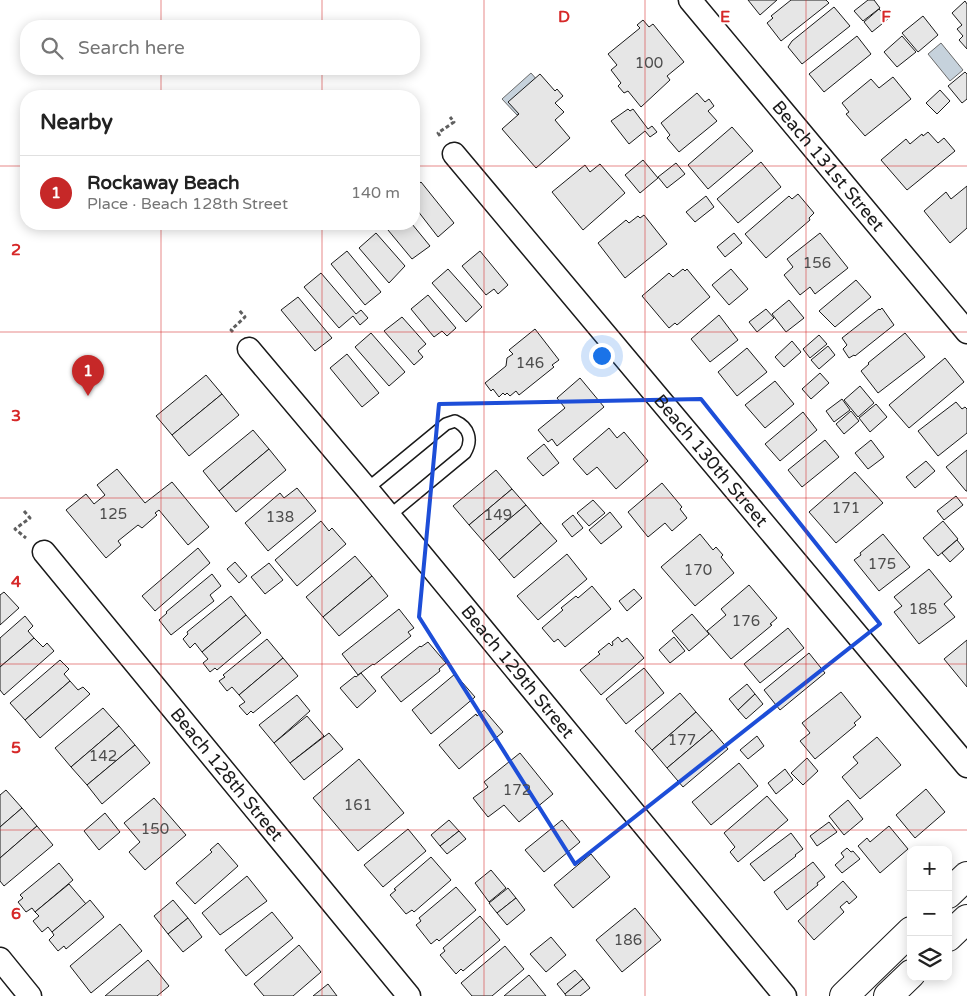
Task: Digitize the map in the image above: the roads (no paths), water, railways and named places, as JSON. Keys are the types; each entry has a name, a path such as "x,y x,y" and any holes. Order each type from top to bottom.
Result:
{"street":[{"name":"Beach 131st Street","path":"690,0 967,332"},
{"name":"Beach 130th Street","path":"454,154 967,766"},
{"name":"Beach 129th Street","path":"249,348 368,489 785,996"},
{"name":"Beach 128th Street","path":"44,552 409,996"},
{"path":"951,891 967,876"},
{"path":"949,936 967,919"},
{"path":"844,996 907,935"},
{"path":"0,959 30,996"},
{"path":"888,996 907,978"}],"lane":[{"path":"368,489 446,424 456,421 465,427 470,440 470,446 465,453 390,516"}],"place":[{"name":"Rockaway Beach","path":"88,396"}]}
